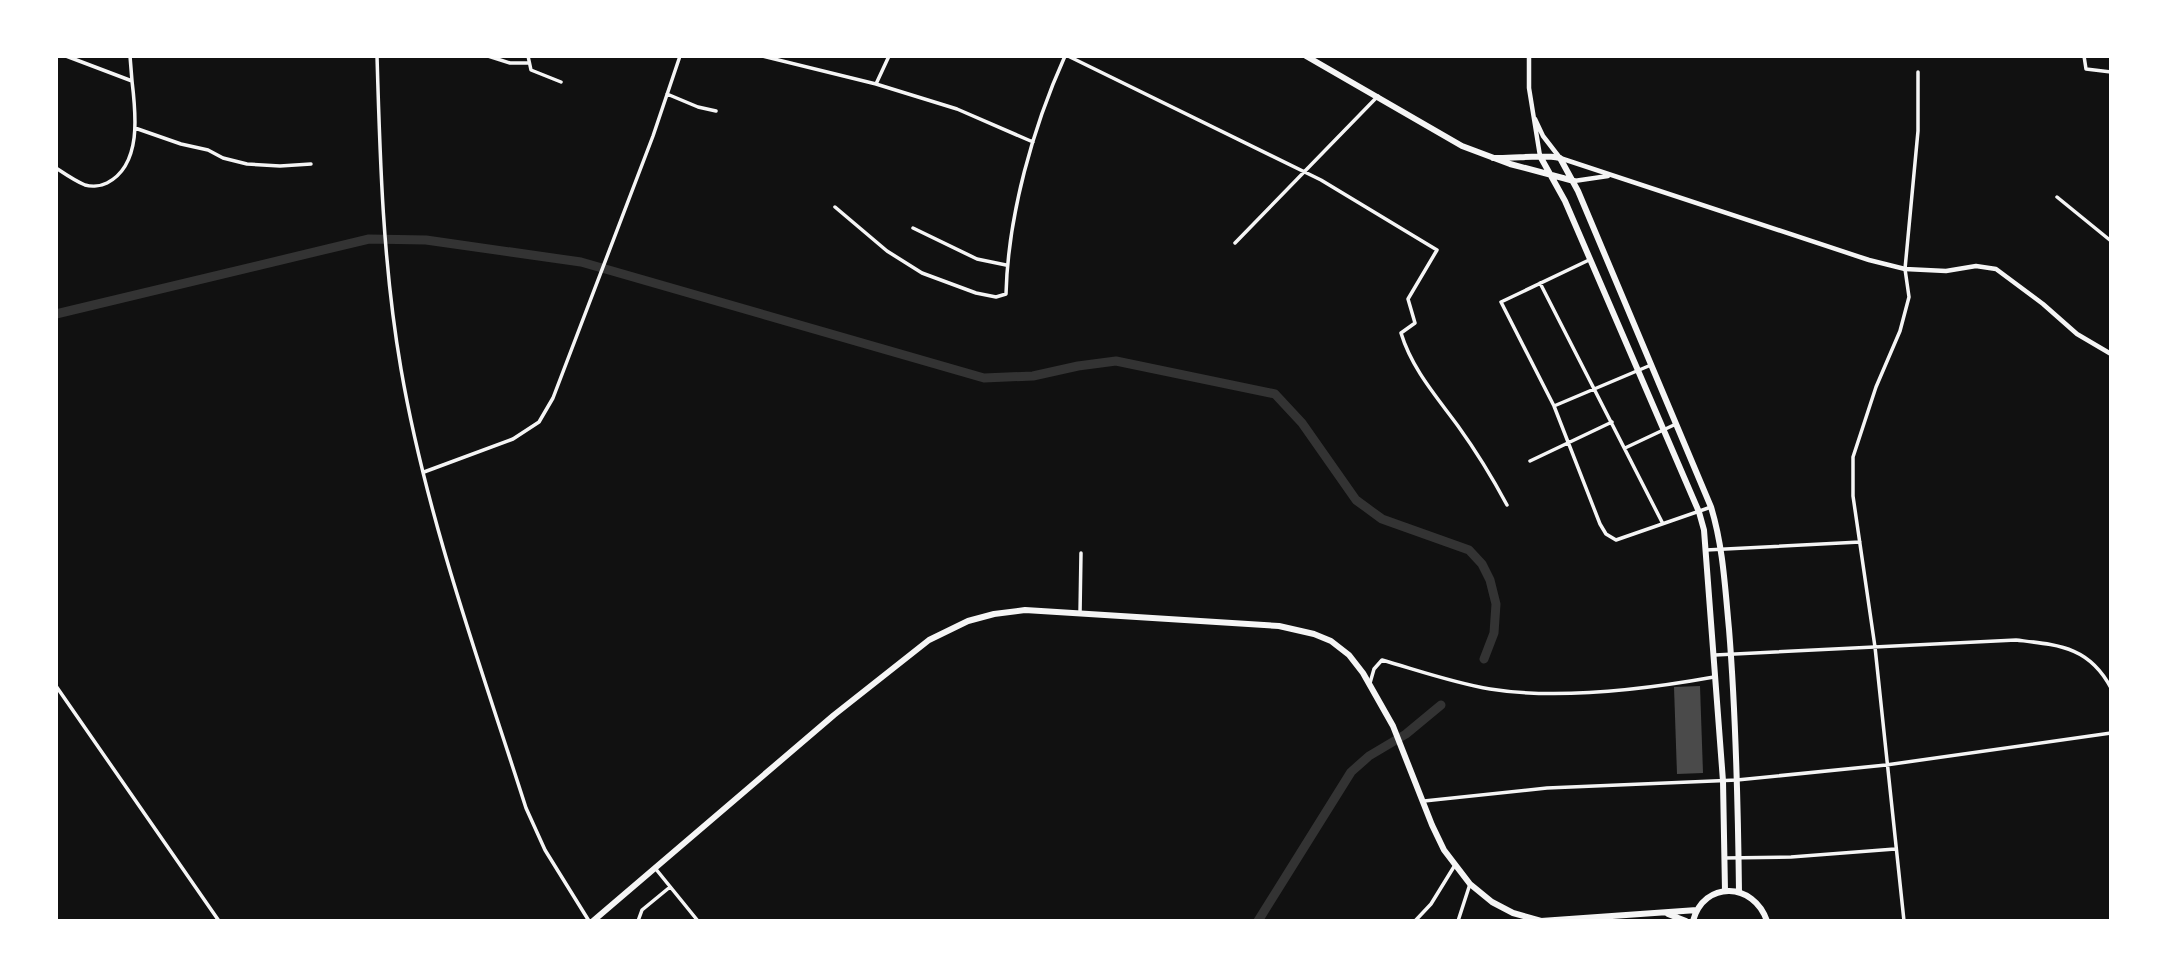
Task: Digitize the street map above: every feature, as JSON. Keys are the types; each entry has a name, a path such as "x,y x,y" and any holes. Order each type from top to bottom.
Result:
{"main road":[{"path":"1306,56 1462,146 1493,158 1574,181"},
{"path":"1493,158 1540,156 1560,159 1574,181 1711,507 1721,550 1731,653 1739,892"},
{"path":"1540,156 1564,201 1699,512 1704,530 1723,781 1725,891"},
{"path":"591,921 834,715 929,640 968,621 1025,610 1279,626 1301,630 1331,642 1349,655 1370,685 1405,753 1432,825 1469,884 1503,908 1541,921 1697,910"},
{"path":"1693,921 1697,910 1709,897 1725,891 1739,892 1756,902 1766,921"},
{"path":"1666,914 1686,921"}],"street":[{"path":"66,56 132,82"},
{"path":"56,168 87,186 102,185 121,172 128,160 135,128 130,56"},
{"path":"377,56 385,260 401,370 434,517 526,808 545,850 591,921"},
{"path":"488,56 510,63 528,63"},
{"path":"528,56 531,70 561,82"},
{"path":"424,472 513,439 539,422 553,398 680,56"},
{"path":"762,56 876,84 957,109 1033,142"},
{"path":"876,84 889,56"},
{"path":"835,207 887,251 922,273 976,293 996,297 1006,294 1006,265 1014,219 1033,142 1067,56 1305,172 1437,250 1408,299 1415,323 1401,333 1406,349 1429,391 1490,472 1507,505"},
{"path":"1529,56 1529,88 1540,156"},
{"path":"2084,56 2086,69 2111,72"},
{"path":"1904,921 1875,647 1853,496 1853,457 1876,387 1900,331 1909,298 1905,270 1918,131 1918,72"},
{"path":"667,94 698,107 716,111"},
{"path":"1235,243 1378,96"},
{"path":"1535,119 1543,136 1560,159 1869,260 1905,270 1946,271 1976,267 1996,269 2012,279 2077,334 2111,354"},
{"path":"135,128 247,164 311,164"},
{"path":"1574,181 1613,176"},
{"path":"2057,197 2111,242"},
{"path":"913,228 977,259 1006,265"},
{"path":"1589,260 1501,302 1553,406 1606,534 1616,540 1711,507"},
{"path":"1540,283 1662,522"},
{"path":"1553,406 1652,364"},
{"path":"1530,461 1612,422"},
{"path":"1625,448 1676,424"},
{"path":"1706,550 1860,542"},
{"path":"1080,613 1082,553"},
{"path":"1715,655 2016,640 2074,650 2090,660 2104,674 2111,688"},
{"path":"1370,685 1374,669 1382,660 1490,689 1541,693 1667,686 1716,677"},
{"path":"56,686 219,921"},
{"path":"1424,801 1547,789 1737,780 1886,765 2111,733"},
{"path":"1724,858 1791,857 1895,849"},
{"path":"1415,921 1431,904 1455,864"},
{"path":"655,868 698,921"},
{"path":"1458,921 1469,884"},
{"path":"638,921 642,910 670,887"}],"building":[{"path":"1700,686 1703,773 1677,774 1674,687"}],"waterway":[{"path":"56,314 369,239 426,240 581,262 984,378 1033,376 1116,361 1275,394 1302,423 1356,500 1382,519 1469,550 1482,564 1490,580 1496,604 1494,633 1484,659"},
{"path":"1258,921 1351,772 1369,756 1406,734 1441,705"}]}
